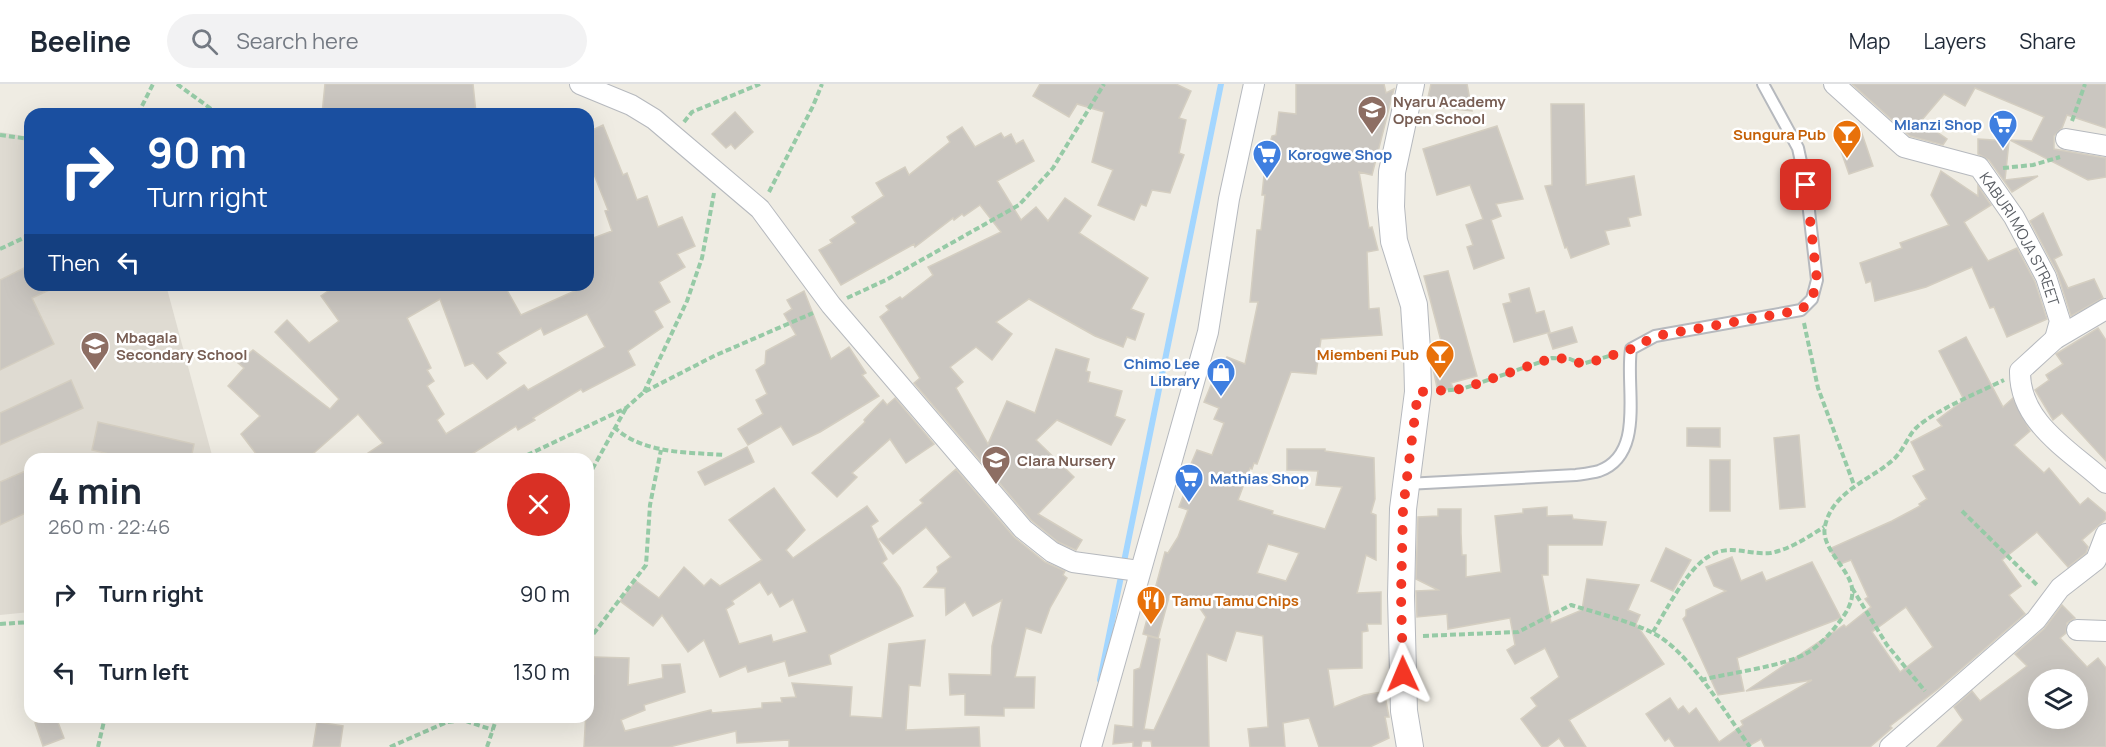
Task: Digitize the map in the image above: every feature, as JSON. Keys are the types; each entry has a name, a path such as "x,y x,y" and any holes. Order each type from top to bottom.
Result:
{"street":[{"path":"580,84 631,105 677,137 760,209 831,305 1023,529 1052,552 1073,562 1139,571"},
{"path":"1091,747 1208,332 1229,200 1254,84"},
{"path":"1410,747 1404,711 1401,596 1406,484 1418,392 1414,305 1394,241 1390,207 1392,172 1411,84"},
{"name":"KABURI MOJA STREET","path":"1834,84 1904,147 1979,167 2014,217 2046,277 2060,321 2055,339"},
{"path":"2066,139 2106,146"},
{"path":"2106,309 2055,339 2020,371 2021,390 2032,412 2053,440 2106,483"},
{"path":"1890,747 2030,626 2053,596 2096,560 2106,534"},
{"path":"2077,630 2106,631"}],"lane":[{"path":"1406,484 1576,475 1600,471 1619,457 1629,435 1631,349 1656,336 1801,310 1812,299 1817,280 1806,185 1798,148 1763,84"}],"path":[{"path":"141,108 153,84"},
{"path":"177,84 210,108"},
{"path":"677,137 692,112 760,84"},
{"path":"760,209 822,84"},
{"path":"594,465 626,408 644,392 714,356 886,280 1019,205 1053,168 1104,84"},
{"path":"0,135 24,138"},
{"path":"644,392 687,301 702,258 720,173"},
{"path":"0,249 24,239"},
{"path":"1801,310 1818,388 1854,485"},
{"path":"1418,392 1462,389 1552,358 1570,359 1582,364 1631,349"},
{"path":"1652,632 1684,582 1710,555 1730,548 1758,554 1773,552 1824,527 1834,506 1854,485 1878,472 1896,457 1916,428 2020,371"},
{"path":"532,453 626,408"},
{"path":"614,427 626,438 661,450 724,455"},
{"path":"594,635 616,601 646,565 650,505 661,450"},
{"path":"1962,511 2030,580 2053,596"},
{"path":"1824,527 1828,543 1852,588 1887,645 1937,705"},
{"path":"1701,680 1776,663 1807,653 1833,630 1849,609 1852,588"},
{"path":"1402,637 1518,632 1571,605 1652,632 1674,649 1701,680 1750,747"},
{"path":"0,624 24,622"},
{"path":"98,747 104,723"},
{"path":"390,747 445,723"},
{"path":"472,723 493,730"},
{"path":"487,747 495,723"}],"shaded area":[{"name":"Mbagala Secondary School","path":"0,132 24,136 24,291 168,291 211,453 24,453 24,613 0,615"}],"building":[{"path":"325,84 473,84 475,108 323,108"},
{"path":"1040,84 1176,84 1191,91 1179,118 1186,120 1179,153 1184,155 1170,193 1152,190 1146,206 1141,204 1134,220 1098,205 1113,170 1092,162 1104,112 1077,104 1069,117 1033,96"},
{"path":"1296,84 1384,84 1386,93 1394,89 1372,175 1359,172 1369,228 1372,227 1378,250 1367,252 1369,309 1379,308 1382,335 1321,339 1316,374 1291,372 1257,464 1254,463 1252,469 1250,468 1238,500 1273,511 1272,514 1325,529 1342,487 1316,485 1318,471 1287,470 1287,449 1325,449 1325,451 1374,458 1375,499 1371,513 1376,515 1376,560 1366,555 1357,593 1381,592 1381,624 1367,624 1368,631 1362,632 1362,668 1328,669 1334,707 1364,695 1381,692 1382,697 1385,696 1389,717 1385,717 1389,738 1370,747 1319,747 1309,718 1283,723 1285,747 1250,747 1248,729 1268,727 1263,636 1236,631 1226,661 1207,654 1209,747 1152,747 1151,741 1142,741 1141,747 1133,747 1133,742 1113,744 1115,725 1133,727 1134,670 1140,668 1148,636 1160,639 1144,729 1154,730 1206,617 1197,604 1169,597 1158,638 1143,634 1165,552 1168,553 1178,537 1188,510 1179,507 1195,465 1191,464 1197,450 1212,455 1224,423 1214,419 1219,408 1204,402 1221,361 1225,362 1227,357 1245,364 1258,302 1250,302 1257,230 1261,230 1265,195 1262,195 1266,156 1272,136 1276,135 1279,112 1296,114","holes":["1268,544 1299,553 1286,581 1257,573"]},
{"path":"1431,84 1467,84 1472,111 1426,106"},
{"path":"1852,84 2106,84 2106,128 2067,115 2062,128 2054,136 2054,149 2106,158 2106,177 2088,180 2010,140 2032,141 2044,117 1975,88 1965,106 1944,94 1921,121 1947,139 1943,145 1910,136"},
{"path":"1551,104 1584,104 1586,185 1634,176 1641,215 1628,218 1630,226 1605,231 1609,244 1571,258 1567,247 1565,248 1545,186 1552,185"},
{"path":"735,112 753,132 735,149 731,144 726,148 712,134"},
{"path":"603,125 623,175 627,173 637,200 647,196 658,227 682,217 695,246 677,254 685,267 659,282 670,302 654,311 663,327 628,351 635,365 583,392 581,389 533,418 535,420 518,430 516,426 473,453 368,453 383,443 358,414 314,453 255,453 241,434 260,416 228,386 244,368 238,363 253,350 330,409 339,399 275,332 287,320 309,343 339,321 321,296 328,291 507,291 521,315 575,291 594,291 594,238 612,231 605,211 608,210 594,174 594,129","holes":["440,299 465,366 473,363 487,379 506,363 497,353 541,328 544,335 587,314 605,347 528,390 524,385 446,434 437,420 444,414 427,386 434,381 427,370 431,368 407,318"]},
{"path":"1497,126 1523,199 1496,204 1501,216 1491,220 1504,258 1474,269 1467,247 1473,245 1466,225 1483,219 1470,185 1437,195 1423,149"},
{"path":"962,127 975,147 1001,133 1004,138 1011,134 1016,144 1023,140 1034,161 997,181 1021,220 1036,207 1048,221 1065,198 1091,216 1079,233 1148,278 1131,309 1144,314 1135,340 1127,337 1123,347 1095,336 1029,299 996,322 1012,334 992,360 976,347 950,367 963,382 956,388 988,444 1007,401 1035,413 1056,349 1089,359 1086,371 1090,372 1088,382 1122,391 1115,416 1125,420 1111,445 1057,420 1036,440 1074,477 1038,514 1082,540 1076,550 1058,542 1031,520 914,383 920,378 880,317 889,310 886,306 900,297 902,299 933,275 928,267 1001,232 980,205 964,216 962,214 954,220 953,218 915,247 914,244 841,285 819,250 832,243 830,240 856,223 852,217 884,196 876,183 905,167 909,175 950,142 947,137"},
{"path":"1860,128 1873,166 1849,174 1836,137"},
{"path":"1978,139 2009,141 2005,180 2038,176 2012,192 1989,160 1978,154"},
{"path":"1941,171 1978,196 1978,186 1991,205 1964,222 1988,261 2017,248 2035,282 2047,319 2007,337 1994,307 1990,308 1972,267 1926,287 1875,301 1871,281 1866,283 1860,263 1902,248 1900,243 1949,225 1931,195"},
{"path":"2043,213 2062,255 2054,259 2068,288 2094,279 2103,298 2071,316 2057,272 2030,221"},
{"path":"24,268 24,291 47,291 32,298 54,344 0,370 0,280"},
{"path":"1448,271 1477,376 1451,383 1453,388 1438,392 1432,364 1446,360 1424,276"},
{"path":"1529,288 1536,313 1544,311 1550,332 1514,342 1503,304 1511,302 1509,294"},
{"path":"804,291 831,359 849,347 866,373 862,375 879,396 820,432 793,445 781,426 748,445 738,429 763,414 756,400 767,394 756,370 765,364 766,351 796,335 784,314 792,309 787,300"},
{"path":"1572,327 1577,342 1553,349 1548,334"},
{"path":"2098,328 2106,340 2106,461 2062,413 2053,420 2035,390 2049,380 2046,375 2063,364 2056,354"},
{"path":"1966,337 2003,407 2013,398 2030,431 2014,445 2044,473 2049,468 2080,505 2088,498 2106,513 2106,519 2082,540 2088,547 2086,553 2068,567 2037,532 2002,560 2021,586 2009,595 2025,614 1938,689 1890,726 1892,728 1870,747 1765,747 1761,739 1747,747 1675,747 1669,738 1665,741 1646,714 1670,698 1678,710 1683,706 1689,714 1696,708 1719,742 1743,725 1741,721 1812,680 1746,691 1844,625 1846,627 1871,607 1865,599 1868,597 1851,560 1840,564 1829,549 1892,521 1920,506 1919,504 1927,499 1913,476 1925,470 1911,442 1942,426 1937,420 1964,400 1939,351","holes":["1906,607 1933,647 1900,672 1872,632"]},
{"path":"71,380 83,408 0,445 0,413"},
{"path":"895,398 934,444 906,463 890,439 852,473 857,477 837,497 812,473 865,422 864,420 883,400 887,405"},
{"path":"98,422 194,444 192,453 105,453 92,450"},
{"path":"1687,428 1720,428 1720,447 1687,446"},
{"path":"1799,435 1805,507 1780,509 1774,438"},
{"path":"747,447 754,462 705,485 698,472"},
{"path":"1710,460 1730,460 1730,511 1710,511"},
{"path":"956,469 1014,537 1045,562 1065,571 1063,575 1067,578 1050,608 1041,633 1026,628 1015,677 1035,677 1034,708 1004,708 1004,716 965,715 965,694 950,695 949,674 991,675 992,646 1002,600 973,616 965,602 946,615 945,588 924,587 938,572 937,567 951,557 926,527 893,554 879,539 923,503 920,500"},
{"path":"24,472 24,514 0,525 0,482"},
{"path":"774,488 805,530 786,550 793,558 867,506 878,521 871,526 887,559 882,563 900,588 913,616 829,655 831,664 789,676 785,661 748,672 746,666 720,677 704,640 688,652 662,615 653,626 620,601 636,581 659,598 684,567 704,586 711,579 720,586 762,560 729,520","holes":["760,582 768,595 772,592 780,607 793,599 807,632 773,642 771,635 739,644 726,609 734,604 732,601"]},
{"path":"1547,507 1547,516 1572,515 1573,519 1606,522 1602,545 1548,545 1548,575 1542,575 1551,623 1582,610 1587,579 1639,585 1628,610 1640,615 1636,624 1664,664 1569,720 1586,747 1565,747 1559,738 1547,747 1542,747 1521,719 1537,706 1531,698 1559,677 1545,648 1515,664 1507,650 1515,645 1510,618 1448,629 1447,614 1417,617 1416,591 1438,590 1416,579 1418,517 1438,516 1438,509 1461,509 1462,555 1466,555 1466,577 1501,572 1495,516 1523,513 1523,509"},
{"path":"1666,548 1691,560 1673,591 1651,581"},
{"path":"1732,557 1741,581 1762,572 1766,581 1812,562 1841,618 1737,658 1744,691 1718,695 1683,619 1686,616 1686,610 1726,591 1714,586 1706,567"},
{"path":"2062,605 2075,618 2067,623 2066,633 2060,638 2087,667 2098,658 2106,668 2106,747 1937,747 1963,720 1954,707 1972,691 1980,701 2027,666 2015,654 2044,629"},
{"path":"925,640 920,686 909,685 906,730 979,727 980,747 789,747 789,740 737,743 736,731 669,747 584,747 585,723 594,723 594,657 629,658 628,685 663,678 662,665 680,664 685,692 644,705 645,710 621,720 625,731 711,710 712,713 762,708 762,703 782,702 781,698 796,697 792,683 852,687 850,716 882,718 889,644"},
{"path":"35,723 58,723 64,738 43,746"},
{"path":"317,723 343,726 340,747 313,747"}],"waterway":[{"path":"1100,680 1221,84"}],"place":[{"name":"Nyaru Academy Open School","path":"1372,136"},
{"name":"Mlanzi Shop","path":"2003,150"},
{"name":"Sungura Pub","path":"1847,160"},
{"name":"Korogwe Shop","path":"1267,180"},
{"name":"Mbagala Secondary School","path":"95,372"},
{"name":"Miembeni Pub","path":"1440,380"},
{"name":"Chimo Lee Library","path":"1221,398"},
{"name":"Clara Nursery","path":"996,486"},
{"name":"Mathias Shop","path":"1189,504"},
{"name":"Tamu Tamu Chips","path":"1151,626"}],"route":[{"path":"1403,674 1401,596 1403,509 1418,392 1462,389 1552,358 1570,359 1582,364 1592,362 1631,349 1656,336 1801,310 1812,299 1817,280 1806,185"}]}
